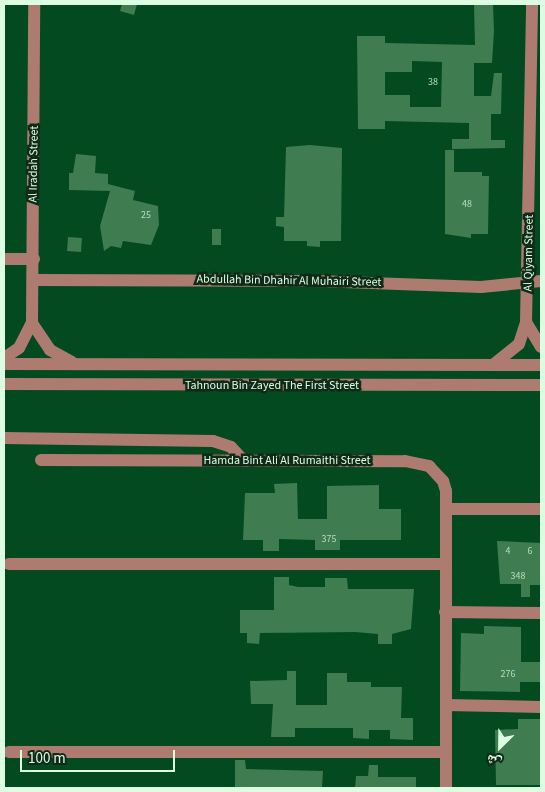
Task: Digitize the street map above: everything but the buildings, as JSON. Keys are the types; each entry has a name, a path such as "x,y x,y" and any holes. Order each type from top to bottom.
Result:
{"street":[{"name":"Al Iradah Street","path":"4,358 18,348 32,323 36,280 34,259 34,4"},
{"name":"Al Qiyam Street","path":"492,365 515,348 526,322 535,281 537,81 535,10"},
{"path":"4,259 34,259"},
{"name":"Abdullah Bin Dhahir Al Muhairi Street","path":"36,280 326,281 481,287 535,281"},
{"path":"526,322 541,347"},
{"path":"32,323 50,350 80,364"},
{"name":"Tahnoun Bin Zayed The First Street","path":"4,364 541,365"},
{"name":"Tahnoun Bin Zayed The First Street","path":"4,384 541,385"},
{"path":"4,438 213,441 231,447 244,461"},
{"name":"Hamda Bint Ali Al Rumaithi Street","path":"41,460 419,462 429,466 443,481 446,509 446,788"},
{"path":"446,509 541,509"},
{"path":"9,564 445,564"},
{"path":"445,612 541,613"},
{"path":"446,705 541,707"},
{"path":"9,752 445,752"}]}
